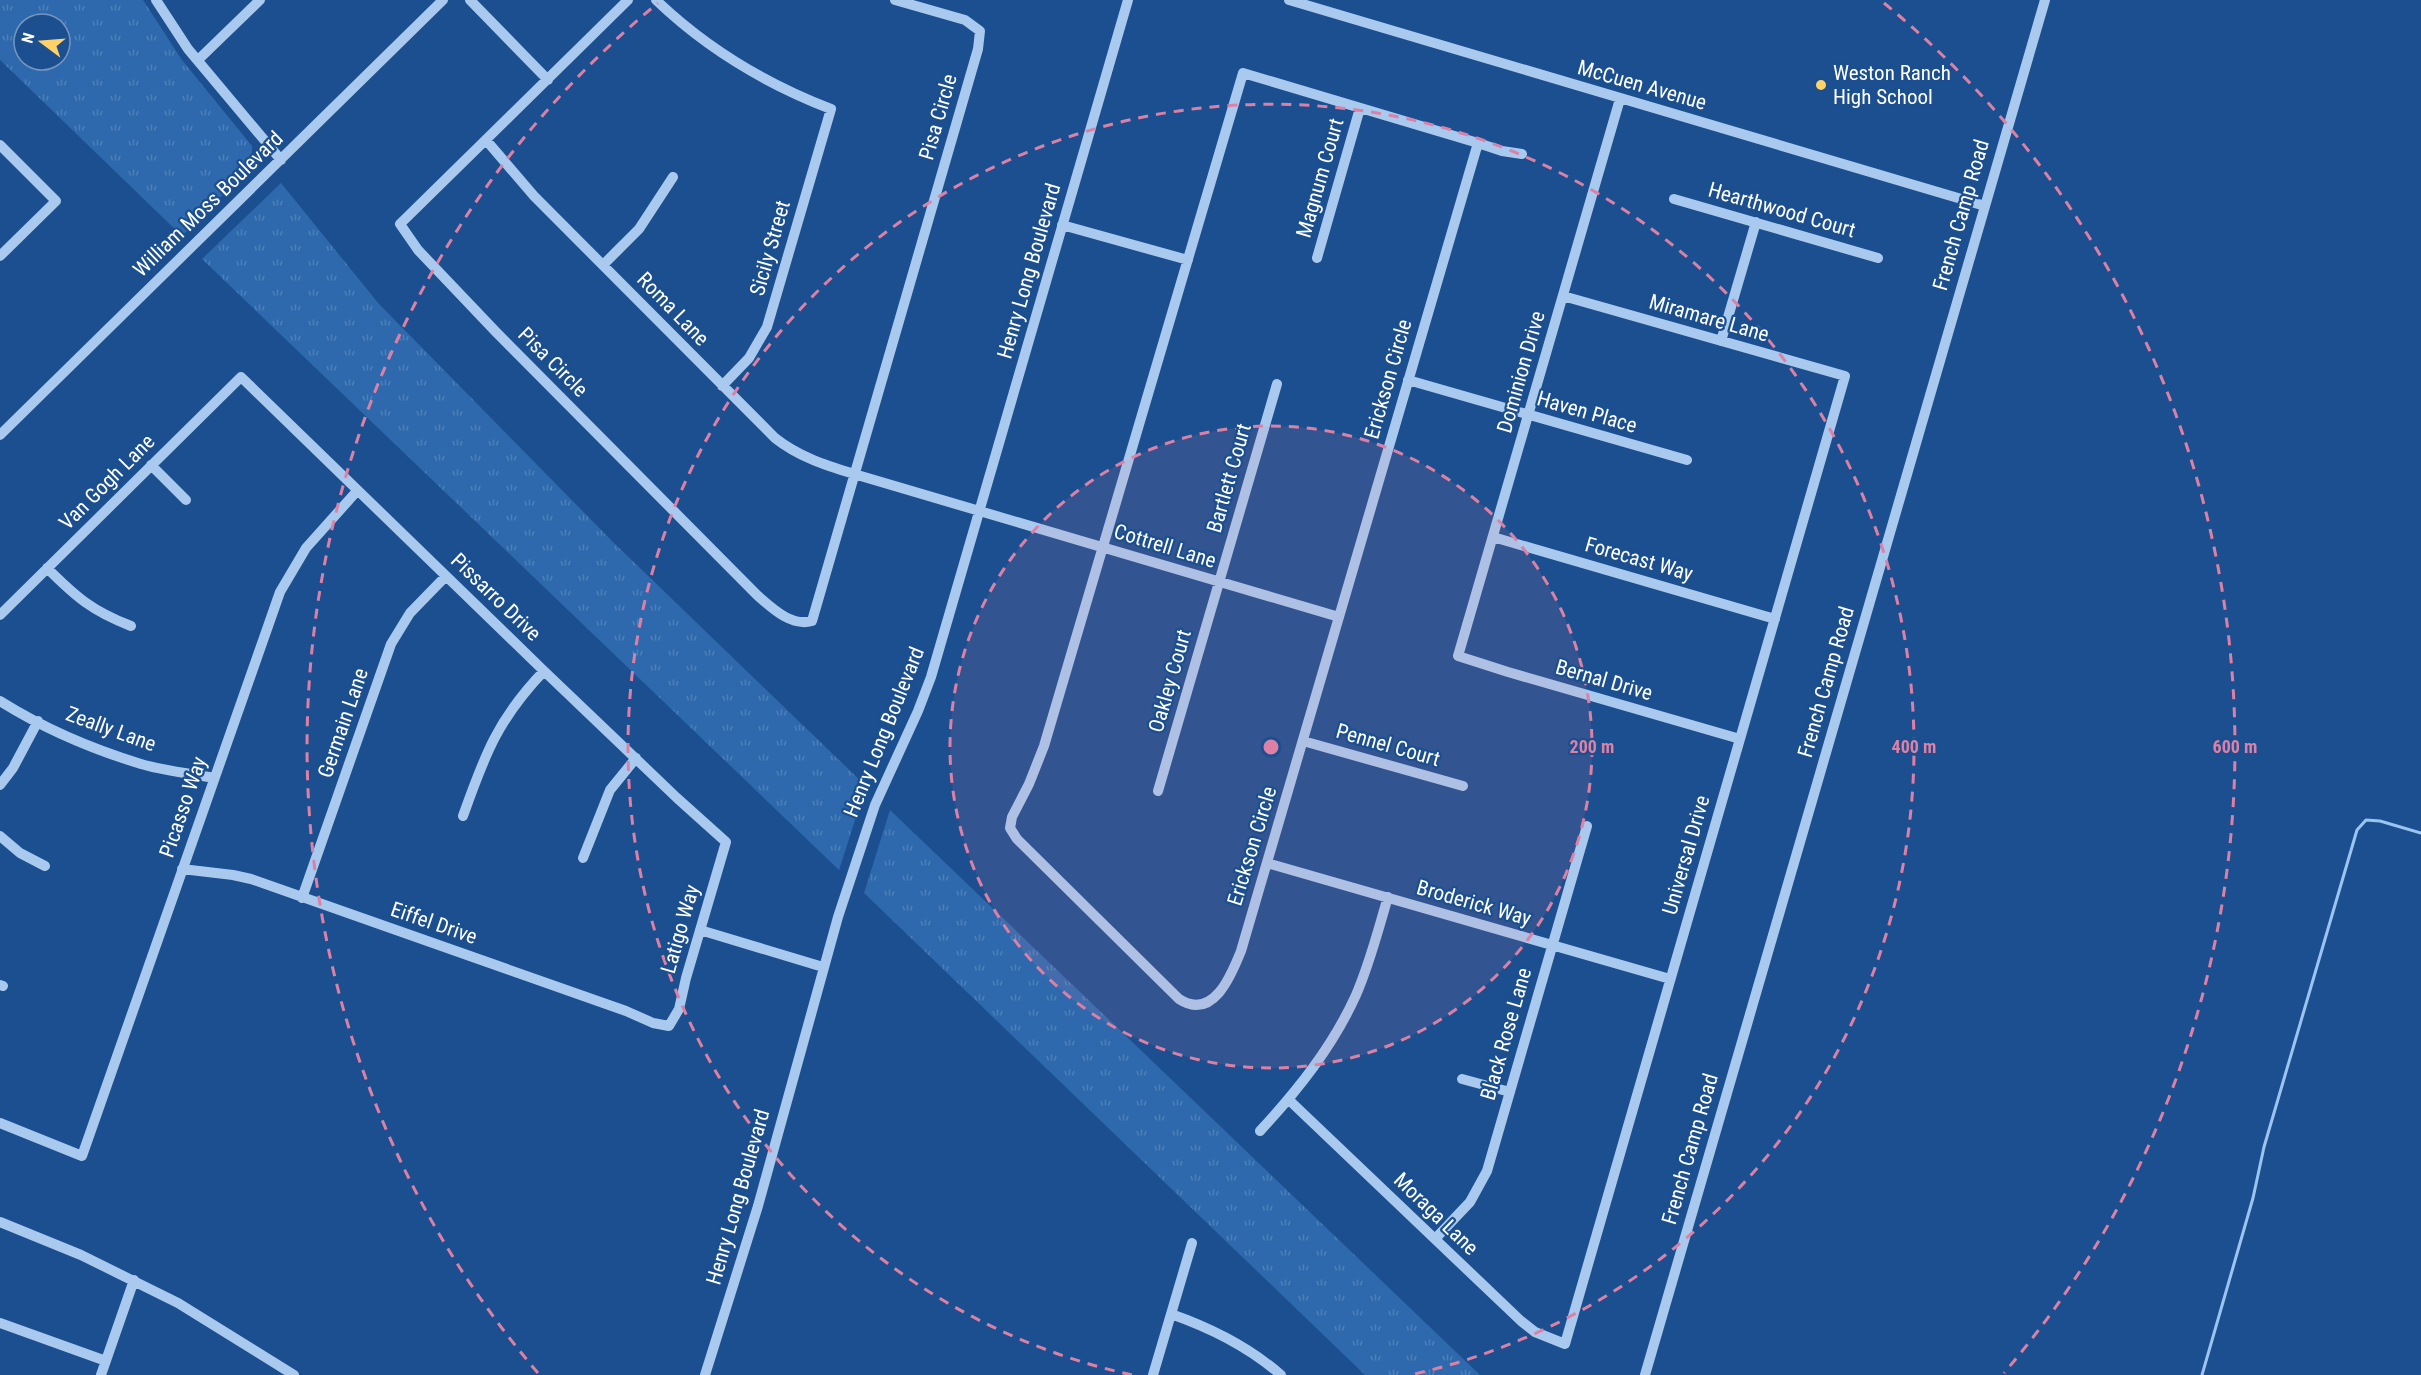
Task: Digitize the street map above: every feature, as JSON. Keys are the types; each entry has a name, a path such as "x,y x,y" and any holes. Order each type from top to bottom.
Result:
{"street":[{"path":"156,0 177,34 281,160"},
{"path":"198,60 260,0"},
{"name":"William Moss Boulevard","path":"0,435 443,0"},
{"path":"470,0 548,81"},
{"name":"Pisa Circle","path":"628,0 400,224 418,250 496,332 757,595 786,618 802,624 812,621 978,49 980,31 965,20 895,0"},
{"name":"Sicily Street","path":"656,0 692,32 737,63 785,90 831,109 767,327 749,358 722,386"},
{"name":"Henry Long Boulevard","path":"705,1375 758,1206 823,967 875,805 918,711 930,677 1128,0"},
{"name":"McCuen Avenue","path":"1289,0 1985,206"},
{"name":"French Camp Road","path":"1645,1375 2044,0"},
{"name":"Erickson Circle","path":"1243,73 1478,143 1234,970 1214,998 1205,1004 1188,1005 1179,999 1017,839 1010,828 1012,817 1029,784 1044,746 1243,73"},
{"name":"Dominion Drive","path":"1458,656 1620,99"},
{"name":"Magnum Court","path":"1317,258 1360,108"},
{"name":"Roma Lane","path":"486,140 534,196 775,438 788,448 818,463 854,474"},
{"path":"1478,143 1502,151 1522,154"},
{"path":"0,145 56,201 0,256"},
{"path":"603,266 639,229 674,177"},
{"name":"Hearthwood Court","path":"1674,199 1878,258"},
{"path":"1721,341 1756,222"},
{"path":"1062,225 1188,260"},
{"name":"Miramare Lane","path":"1563,296 1845,376"},
{"name":"Universal Drive","path":"1564,1344 1845,376"},
{"name":"Van Gogh Lane","path":"0,615 242,377"},
{"name":"Pissarro Drive","path":"242,377 544,671 726,842"},
{"name":"Haven Place","path":"1408,380 1687,460"},
{"name":"Bartlett Court","path":"1219,582 1277,384"},
{"path":"151,465 186,500"},
{"path":"854,474 979,512"},
{"name":"Picasso Way","path":"0,1123 82,1156 280,592 306,548 357,491"},
{"name":"Cottrell Lane","path":"979,512 1339,617"},
{"name":"Forecast Way","path":"1492,537 1775,619"},
{"path":"47,568 76,597 92,609 131,626"},
{"name":"Germain Lane","path":"302,898 391,644 410,613 446,576"},
{"name":"Oakley Court","path":"1158,791 1219,582"},
{"name":"Bernal Drive","path":"1458,656 1740,739"},
{"path":"463,816 481,764 496,733 524,692 544,671"},
{"name":"Zeally Lane","path":"0,701 81,742 142,764 214,778"},
{"path":"0,785 13,768 38,722"},
{"name":"Pennel Court","path":"1303,741 1463,786"},
{"path":"583,858 610,790 636,758"},
{"name":"Black Rose Lane","path":"1435,1239 1470,1202 1487,1171 1587,826"},
{"path":"0,836 20,853 45,866"},
{"name":"Latigo Way","path":"669,1026 679,1009 726,842"},
{"name":"Broderick Way","path":"1267,863 1670,979"},
{"name":"Eiffel Drive","path":"182,869 232,875 626,1011 653,1023 669,1026"},
{"path":"1260,1131 1288,1100 1327,1049 1351,1004 1367,966 1388,897"},
{"path":"700,930 823,967"},
{"path":"1462,1079 1510,1092"},
{"name":"Moraga Lane","path":"1288,1100 1521,1322 1535,1332 1564,1344"},
{"path":"0,1222 134,1280 178,1303 294,1375"},
{"path":"1153,1375 1192,1243"},
{"path":"100,1375 134,1280"},
{"path":"1171,1314 1226,1338 1252,1353 1281,1375"},
{"path":"0,1323 106,1361"}],"green space":[{"path":"0,0 143,0 182,60 252,146 252,165 182,236 12,72 72,72 72,12 12,12 12,72 0,60"},
{"path":"281,183 379,304 613,542 866,786 839,870 202,259"},
{"path":"890,810 1480,1375 1365,1375 864,893"}],"waterway":[{"path":"2202,1375 2253,1198 2264,1147 2357,830 2366,820 2380,821 2421,833"}],"place":[{"name":"Weston Ranch High School","path":"1821,85"}]}
